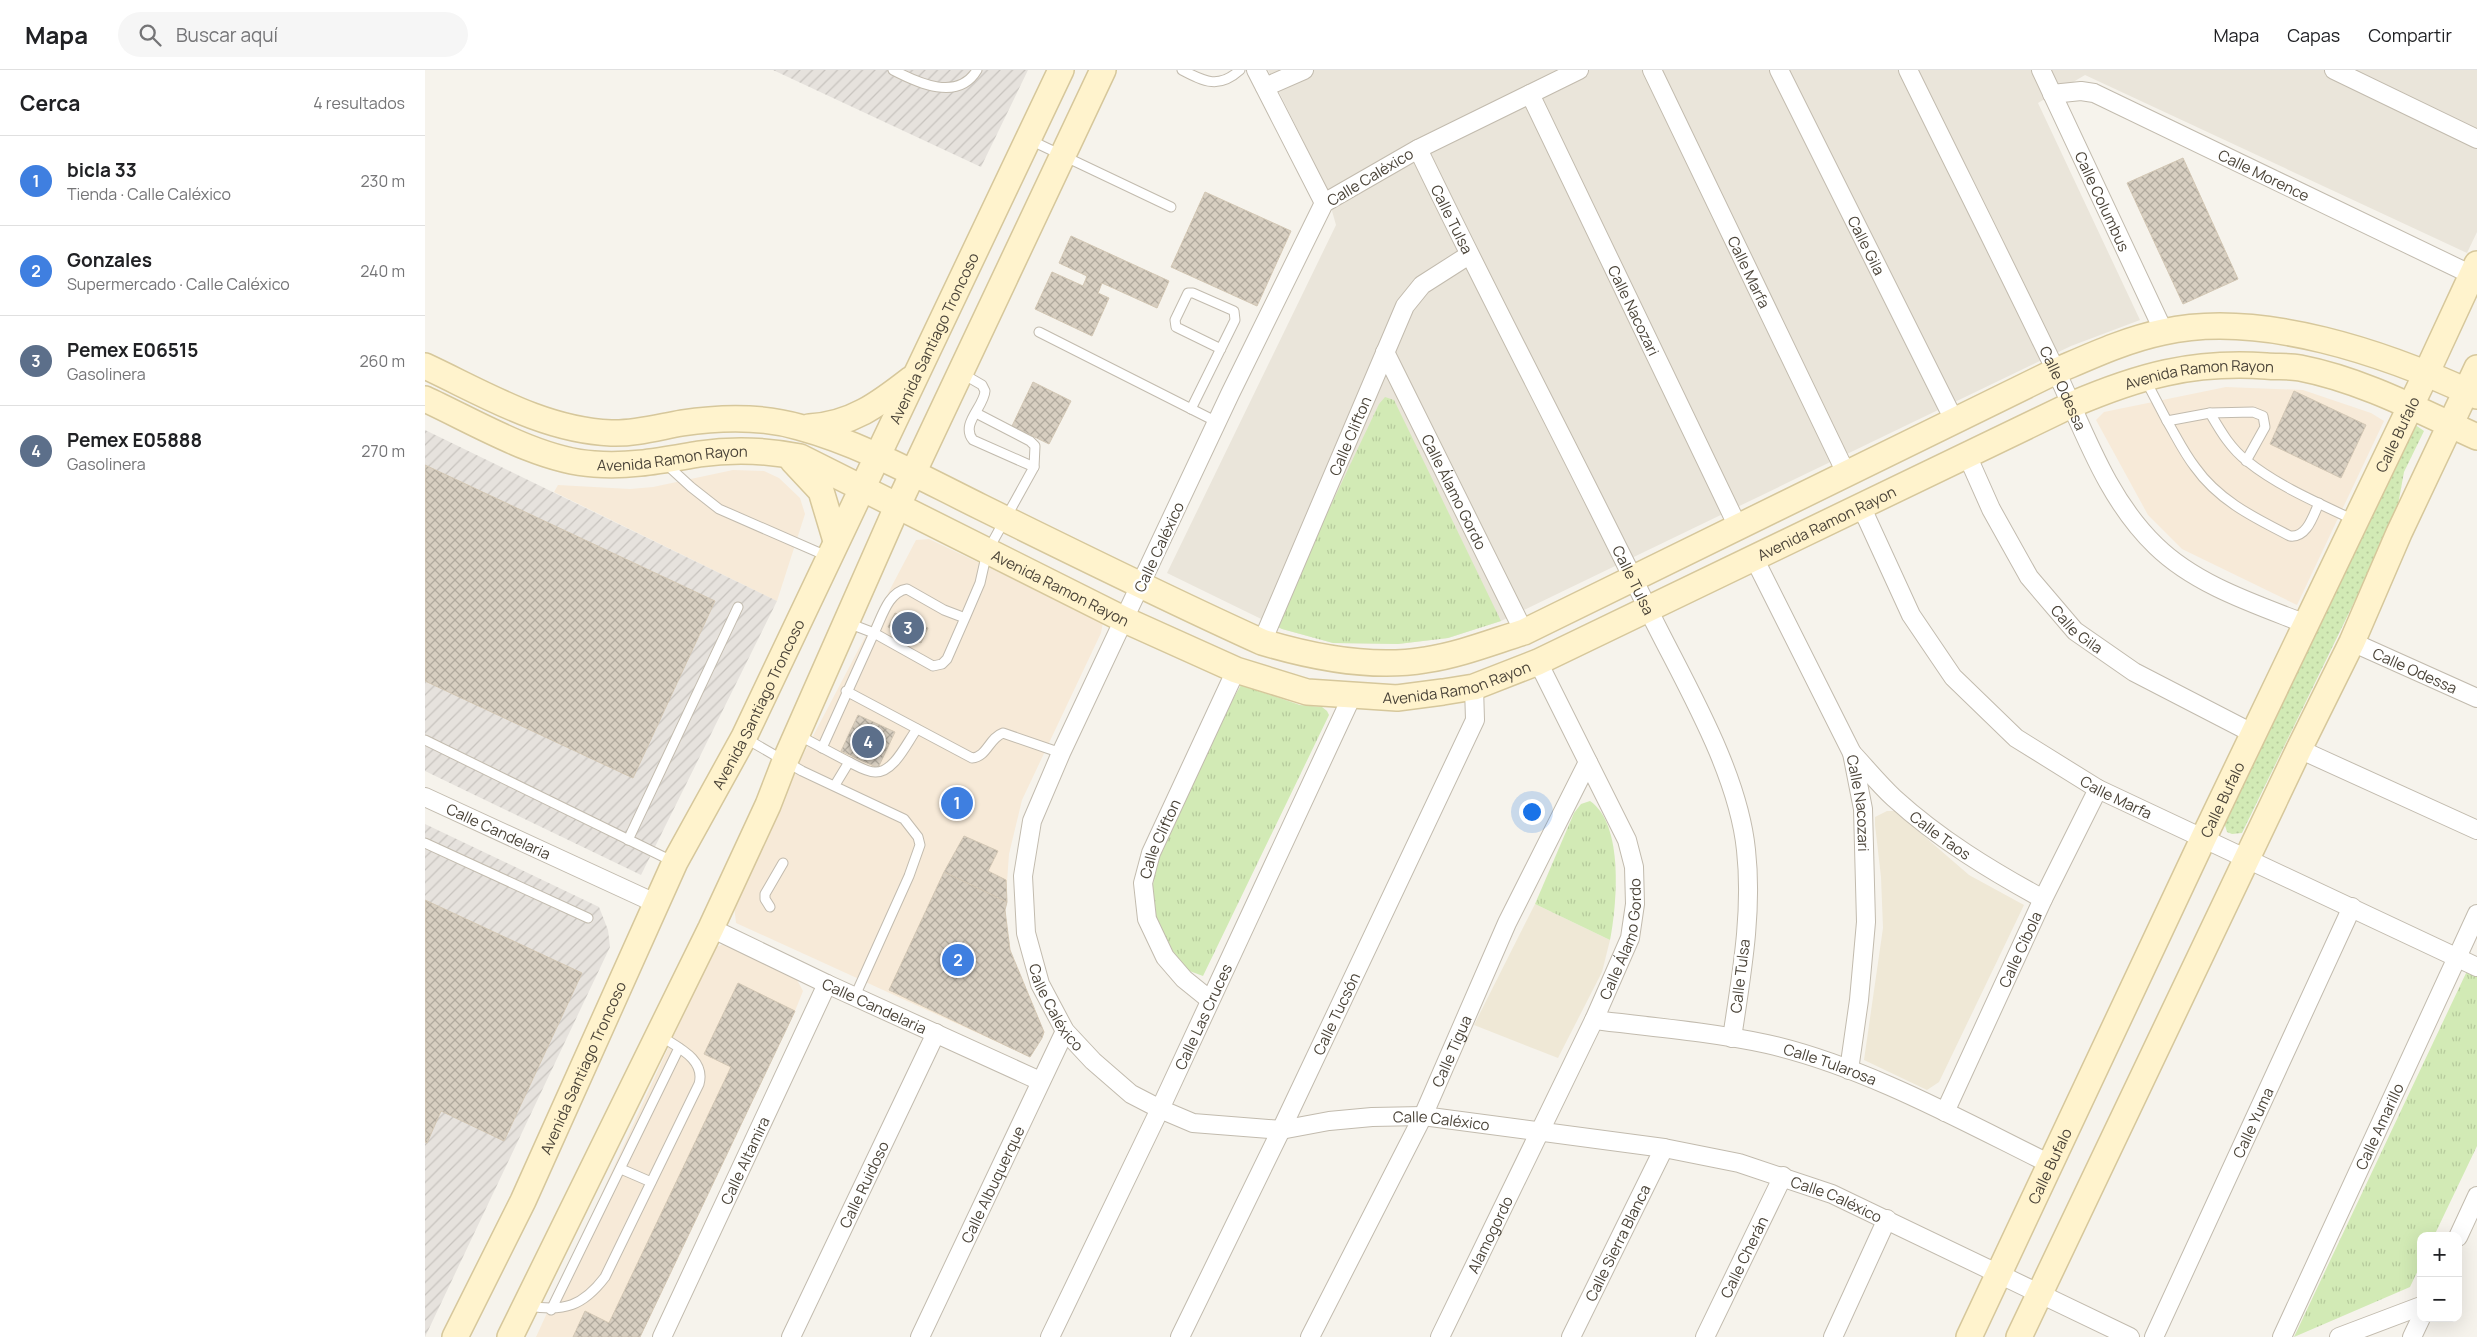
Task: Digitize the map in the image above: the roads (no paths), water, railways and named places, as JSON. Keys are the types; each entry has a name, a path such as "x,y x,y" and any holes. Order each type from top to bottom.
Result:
{"main road":[{"name":"Avenida Santiago Troncoso","path":"455,1337 523,1201 655,903 675,862 744,737 1061,70"},
{"path":"510,1337 669,1042 711,928 768,805 845,622 897,507 1103,70"},
{"name":"Calle Bufalo","path":"1969,1337 2203,839 2475,269"},
{"name":"Avenida Ramon Rayon","path":"425,366 528,415 556,425 584,431 613,433 719,419 775,420 802,428 833,438 913,474 1141,586 1262,642 1308,656 1394,663 1425,660 1464,651 1524,632 2056,371 2120,344 2164,332 2212,327 2263,328 2309,336 2426,374 2471,393"},
{"name":"Avenida Ramon Rayon","path":"425,399 544,454 592,464 621,465 663,462 699,454 765,450 800,457 862,490 1125,620 1236,670 1307,692 1397,698 1474,687 1538,662 2071,405 2144,377 2193,368 2226,366 2300,368 2350,383 2410,405 2477,437"},
{"path":"2019,1337 2299,749 2352,642 2399,533 2450,424 2471,393 2477,368"},
{"path":"802,428 843,423 877,406 915,376"},
{"path":"788,455 821,491 833,549"}],"street":[{"path":"1256,70 1324,203"},
{"path":"1265,87 1304,70"},
{"name":"Calle Caléxico","path":"1579,70 1418,149 1324,203 1217,422 1061,753 1032,821 1023,876 1027,934 1040,984 1065,1031 1093,1061 1131,1094 1193,1123 1281,1130 1329,1121 1372,1117 1423,1116 1664,1148 1739,1163 1783,1176 1832,1194 1887,1219 2039,1295 2130,1337"},
{"name":"Calle Marfa","path":"1651,70 1846,473"},
{"name":"Calle Gila","path":"1779,70 1954,420"},
{"name":"Calle Odessa","path":"1908,70 2056,371 2105,476 2127,512 2156,546 2183,567 2238,597 2306,624"},
{"path":"2334,70 2477,139"},
{"name":"Calle Columbus","path":"2044,72 2052,94 2164,332"},
{"name":"Calle Morence","path":"2052,94 2081,91 2093,93 2475,269"},
{"name":"Calle Nacozari","path":"1531,94 1738,527"},
{"name":"Calle Tulsa","path":"1418,149 1469,255 1634,578 1703,720 1731,786 1746,849 1748,905 1742,972 1732,1038"},
{"name":"Calle Clifton","path":"1262,642 1399,316 1410,298 1422,285 1469,255"},
{"name":"Calle Álamo Gordo","path":"1385,352 1524,632"},
{"name":"Calle Gila","path":"1967,455 1991,509 2029,577 2075,631 2134,672 2253,734"},
{"name":"Calle Marfa","path":"1861,506 1911,615 1953,677 2016,738 2098,789 2477,966"},
{"name":"Calle Nacozari","path":"1754,558 1851,753 1863,809 1866,922 1859,1000 1849,1070"},
{"name":"Calle Odessa","path":"2352,642 2477,698"},
{"name":"Calle Álamo Gordo","path":"1538,662 1627,840 1634,867 1635,904 1630,938 1594,1020 1540,1133"},
{"name":"Calle Clifton","path":"1210,1000 1184,979 1165,957 1147,919 1143,883 1151,853 1236,670"},
{"name":"Calle Tucsón","path":"1180,1337 1281,1130 1475,720 1474,687"},
{"name":"Calle Las Cruces","path":"1049,1337 1160,1109 1352,696"},
{"path":"2299,749 2477,830"},
{"name":"Calle Taos","path":"1851,753 1894,798 1936,832 1982,865 2043,899"},
{"name":"Calle Tigua","path":"1310,1337 1423,1116 1507,923 1588,762"},
{"name":"Calle Cíbola","path":"1945,1112 2043,899 2098,789"},
{"name":"Calle Candelaria","path":"425,797 655,903"},
{"name":"Calle Yuma","path":"2154,1337 2352,907"},
{"name":"Calle Amarillo","path":"2281,1337 2477,914"},
{"name":"Calle Candelaria","path":"711,928 827,984 1039,1081"},
{"name":"Calle Altamira","path":"662,1337 827,984"},
{"name":"Calle Tularosa","path":"1594,1020 1767,1044 1849,1070 1945,1112 2050,1164"},
{"name":"Calle Albuquerque","path":"920,1337 1039,1081 1065,1031"},
{"name":"Calle Ruidoso","path":"791,1337 936,1033"},
{"name":"Alamogordo","path":"1439,1337 1540,1133"},
{"name":"Calle Sierra Blanca","path":"1571,1337 1664,1148"},
{"name":"Calle Cherán","path":"1705,1337 1783,1176"},
{"path":"2460,1232 2477,1196"},
{"path":"1833,1337 1887,1219"},
{"path":"2339,1337 2417,1308"},
{"path":"2412,1337 2419,1322"}],"lane":[{"path":"893,70 917,82 943,88 959,85 973,77 977,70"},
{"path":"1182,70 1207,82 1230,79 1240,70"},
{"path":"1028,139 1171,207"},
{"path":"1191,409 1221,349 1235,320 1234,311 1193,293 1189,294 1174,322 1176,328 1221,349"},
{"path":"1039,332 1217,422"},
{"path":"960,373 982,385 985,391 968,431 973,440 1034,466"},
{"path":"2144,377 2167,421 2195,467 2215,490 2247,514 2296,537 2305,531 2319,504"},
{"path":"2167,421 2210,412 2253,412 2263,416 2265,427 2247,461"},
{"path":"2210,412 2226,440 2247,461 2289,488 2355,520"},
{"path":"845,622 874,633 933,666 942,664 947,659 980,582 987,552 1034,466 1035,446 1030,441 976,413"},
{"path":"663,462 719,509 833,549"},
{"path":"822,748 846,691 892,596 907,589 943,610 965,618"},
{"path":"628,840 739,607"},
{"path":"846,691 971,758 981,755 994,738 1003,733 1061,753"},
{"path":"796,735 873,773 883,771 890,766 917,729"},
{"path":"744,737 785,761 904,819 919,837 920,846 909,876 855,996"},
{"path":"425,740 675,862"},
{"path":"835,785 849,762"},
{"path":"425,843 588,918"},
{"path":"770,907 765,899 765,894 783,863"},
{"path":"526,1305 551,1310 568,1307 595,1290 605,1277 701,1076 698,1065 692,1057 669,1042 621,1169 551,1310"},
{"path":"621,1169 651,1182"}],"place":[{"name":"Pemex E06515","path":"908,628"},
{"name":"Pemex E05888","path":"868,742"},
{"name":"bicla 33","path":"957,803"},
{"name":"Gonzales","path":"958,960"}]}
